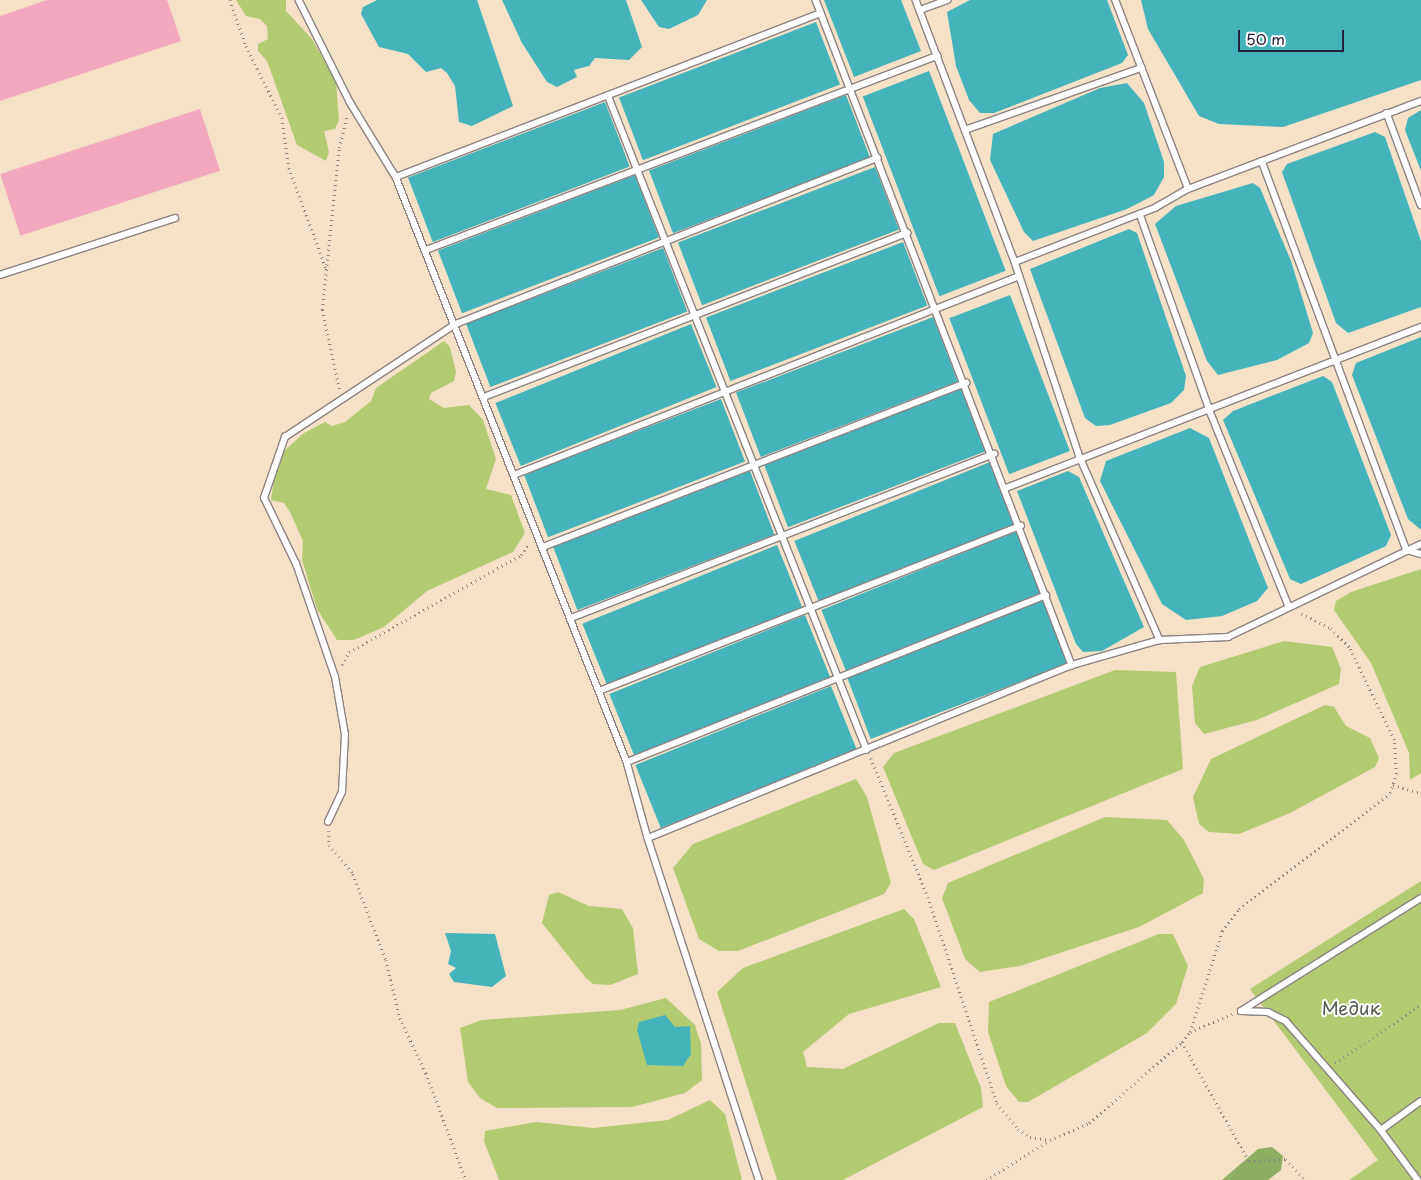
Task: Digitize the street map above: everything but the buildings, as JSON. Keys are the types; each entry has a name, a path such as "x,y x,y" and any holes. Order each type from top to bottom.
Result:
{"lane":[{"path":"299,0 350,102 396,177 456,324 627,762 648,838 759,1180"},
{"path":"816,0 994,454 1072,665"},
{"path":"916,0 1015,262 1017,277 1080,458 1160,640"},
{"path":"920,10 947,0"},
{"path":"1115,0 1188,189"},
{"path":"396,177 820,13"},
{"path":"426,250 936,56"},
{"path":"965,130 1140,68"},
{"path":"608,95 640,169 867,750"},
{"path":"1015,262 1140,214 1188,189 1421,101"},
{"path":"1387,114 1421,205"},
{"path":"328,822 342,792 345,735 335,677 296,564 264,498 285,437 456,324 877,158"},
{"path":"1262,161 1407,550"},
{"path":"1140,214 1210,411 1289,607"},
{"path":"0,275 175,218"},
{"path":"484,397 907,233"},
{"path":"514,474 938,311 1017,277"},
{"path":"1006,488 1080,458 1210,411 1421,327"},
{"path":"542,546 966,382"},
{"path":"570,618 994,454"},
{"path":"599,691 1021,526"},
{"path":"648,838 1072,665 1160,640 1228,637 1421,544"},
{"path":"1407,550 1421,554"},
{"path":"627,762 1046,595"},
{"path":"1241,1011 1421,898"},
{"path":"1241,1011 1268,1012 1286,1021 1381,1130 1418,1180"},
{"path":"1381,1130 1421,1101"}],"path":[{"path":"230,0 246,46 282,118 289,168 327,269"},
{"path":"342,400 322,310 339,148 350,102"},
{"path":"335,677 349,652 521,555 537,532"},
{"path":"986,1180 1050,1140 1089,1123 1182,1042 1190,1032 1222,931 1239,909 1358,820 1390,793 1394,740 1349,647 1329,628 1289,607"},
{"path":"867,750 928,897 997,1103 1018,1129 1030,1137 1050,1140"},
{"path":"1392,785 1421,793"},
{"path":"328,822 329,845 352,874 386,960 400,1018 426,1073 466,1180"},
{"path":"1327,1068 1421,1005"},
{"path":"1190,1032 1241,1011"},
{"path":"1182,1042 1249,1160 1286,1159 1306,1180"}],"green space":[{"path":"236,0 286,0 286,11 312,39 336,82 339,120 335,129 324,131 329,152 326,161 297,145 267,61 258,51 258,44 268,39 267,26 260,19 246,16"},
{"path":"444,341 450,347 456,372 454,381 431,393 429,399 444,408 469,405 483,420 496,459 486,489 511,495 525,533 513,552 427,591 384,627 354,640 337,640 317,609 302,560 303,541 290,512 284,503 271,500 275,473 282,453 304,433 325,422 332,426 345,422 371,401 376,388"},
{"path":"1421,569 1421,773 1410,780 1409,753 1371,663 1334,610 1336,601 1351,592"},
{"path":"1284,641 1332,647 1341,669 1339,684 1257,720 1204,734 1195,723 1192,686 1200,667"},
{"path":"1115,670 1176,672 1183,769 934,870 923,864 883,767 894,753"},
{"path":"1325,705 1334,707 1346,726 1370,738 1379,758 1375,767 1290,813 1239,834 1209,832 1199,824 1193,797 1211,759"},
{"path":"856,779 867,797 891,883 884,894 738,951 719,951 699,939 673,868 693,844"},
{"path":"1105,817 1167,820 1184,840 1204,879 1203,893 1139,927 1020,966 980,972 965,959 942,898 948,883"},
{"name":"Медик","path":"1421,881 1421,1180 1349,1180 1378,1160 1250,989"},
{"path":"558,892 589,906 622,909 633,928 638,974 610,985 593,984 586,978 542,923 549,895"},
{"path":"904,909 914,919 941,987 849,1014 803,1052 807,1067 843,1069 939,1023 955,1023 981,1088 983,1107 843,1180 777,1180 717,992 743,968"},
{"path":"1159,934 1173,934 1188,966 1176,1004 1147,1033 1028,1102 1019,1102 1006,1086 988,1032 989,1002"},
{"path":"666,998 695,1025 701,1044 702,1080 685,1093 632,1107 497,1108 480,1098 468,1082 460,1028 482,1020 620,1010"},
{"path":"710,1100 725,1114 742,1180 499,1180 484,1141 485,1131 536,1122 593,1128 668,1120"},
{"path":"1272,1147 1283,1156 1281,1170 1268,1180 1222,1180 1258,1149"}],"water":[{"path":"377,0 477,0 513,106 472,126 459,122 455,86 447,73 441,68 426,72 408,54 379,47 361,14 363,7"},
{"path":"502,0 626,0 642,47 629,60 595,58 589,66 574,70 577,77 557,87 547,82 522,43"},
{"path":"641,0 707,0 698,15 669,29 659,27"},
{"path":"824,0 901,0 921,51 854,77"},
{"path":"970,0 1107,0 1128,55 1122,63 994,113 980,113 969,100 956,66 947,12"},
{"path":"1141,0 1421,0 1421,80 1283,127 1219,124 1199,116 1148,29"},
{"path":"816,22 840,85 643,160 619,98"},
{"path":"929,71 1006,271 939,296 863,96"},
{"path":"1127,83 1144,103 1164,162 1164,177 1154,195 1127,209 1033,241 1024,232 990,160 993,134 1100,88"},
{"path":"846,95 870,158 673,233 649,171"},
{"path":"605,102 630,166 433,242 408,178"},
{"path":"1421,110 1421,171 1405,130 1408,118"},
{"path":"1375,132 1385,137 1421,241 1421,307 1348,333 1336,323 1282,172 1287,164"},
{"path":"875,167 899,230 702,305 678,243"},
{"path":"635,175 659,238 462,313 438,251"},
{"path":"1253,183 1260,188 1291,261 1313,333 1309,343 1277,360 1218,375 1207,361 1155,224 1176,206"},
{"path":"1129,229 1137,233 1186,376 1184,390 1171,403 1110,425 1096,426 1085,418 1030,269"},
{"path":"903,242 927,305 730,381 706,318"},
{"path":"663,248 687,311 490,387 466,324"},
{"path":"1010,295 1070,451 1009,474 949,318"},
{"path":"933,317 958,381 761,457 736,393"},
{"path":"691,324 716,387 521,466 495,403"},
{"path":"1421,337 1420,529 1408,519 1352,375 1356,363"},
{"path":"1323,376 1332,382 1391,535 1386,546 1301,584 1290,579 1223,420 1233,411"},
{"path":"961,389 985,452 788,527 764,465"},
{"path":"721,399 745,462 548,537 524,475"},
{"path":"1190,428 1209,438 1268,588 1257,601 1222,616 1186,620 1162,604 1100,481 1106,461"},
{"path":"990,462 1015,525 820,604 794,541"},
{"path":"750,471 774,534 577,610 553,547"},
{"path":"1068,471 1079,477 1144,627 1102,651 1083,652 1076,644 1017,491"},
{"path":"1017,531 1042,594 847,673 821,610"},
{"path":"777,545 802,608 608,687 582,624"},
{"path":"1043,599 1068,663 871,739 846,675"},
{"path":"805,615 830,678 635,757 609,694"},
{"path":"831,686 856,749 661,828 635,765"},
{"path":"445,933 495,934 506,976 492,987 454,982 449,974 456,968 448,964 451,951"},
{"path":"665,1015 675,1027 690,1026 691,1054 683,1066 647,1065 637,1030 639,1022"}]}
